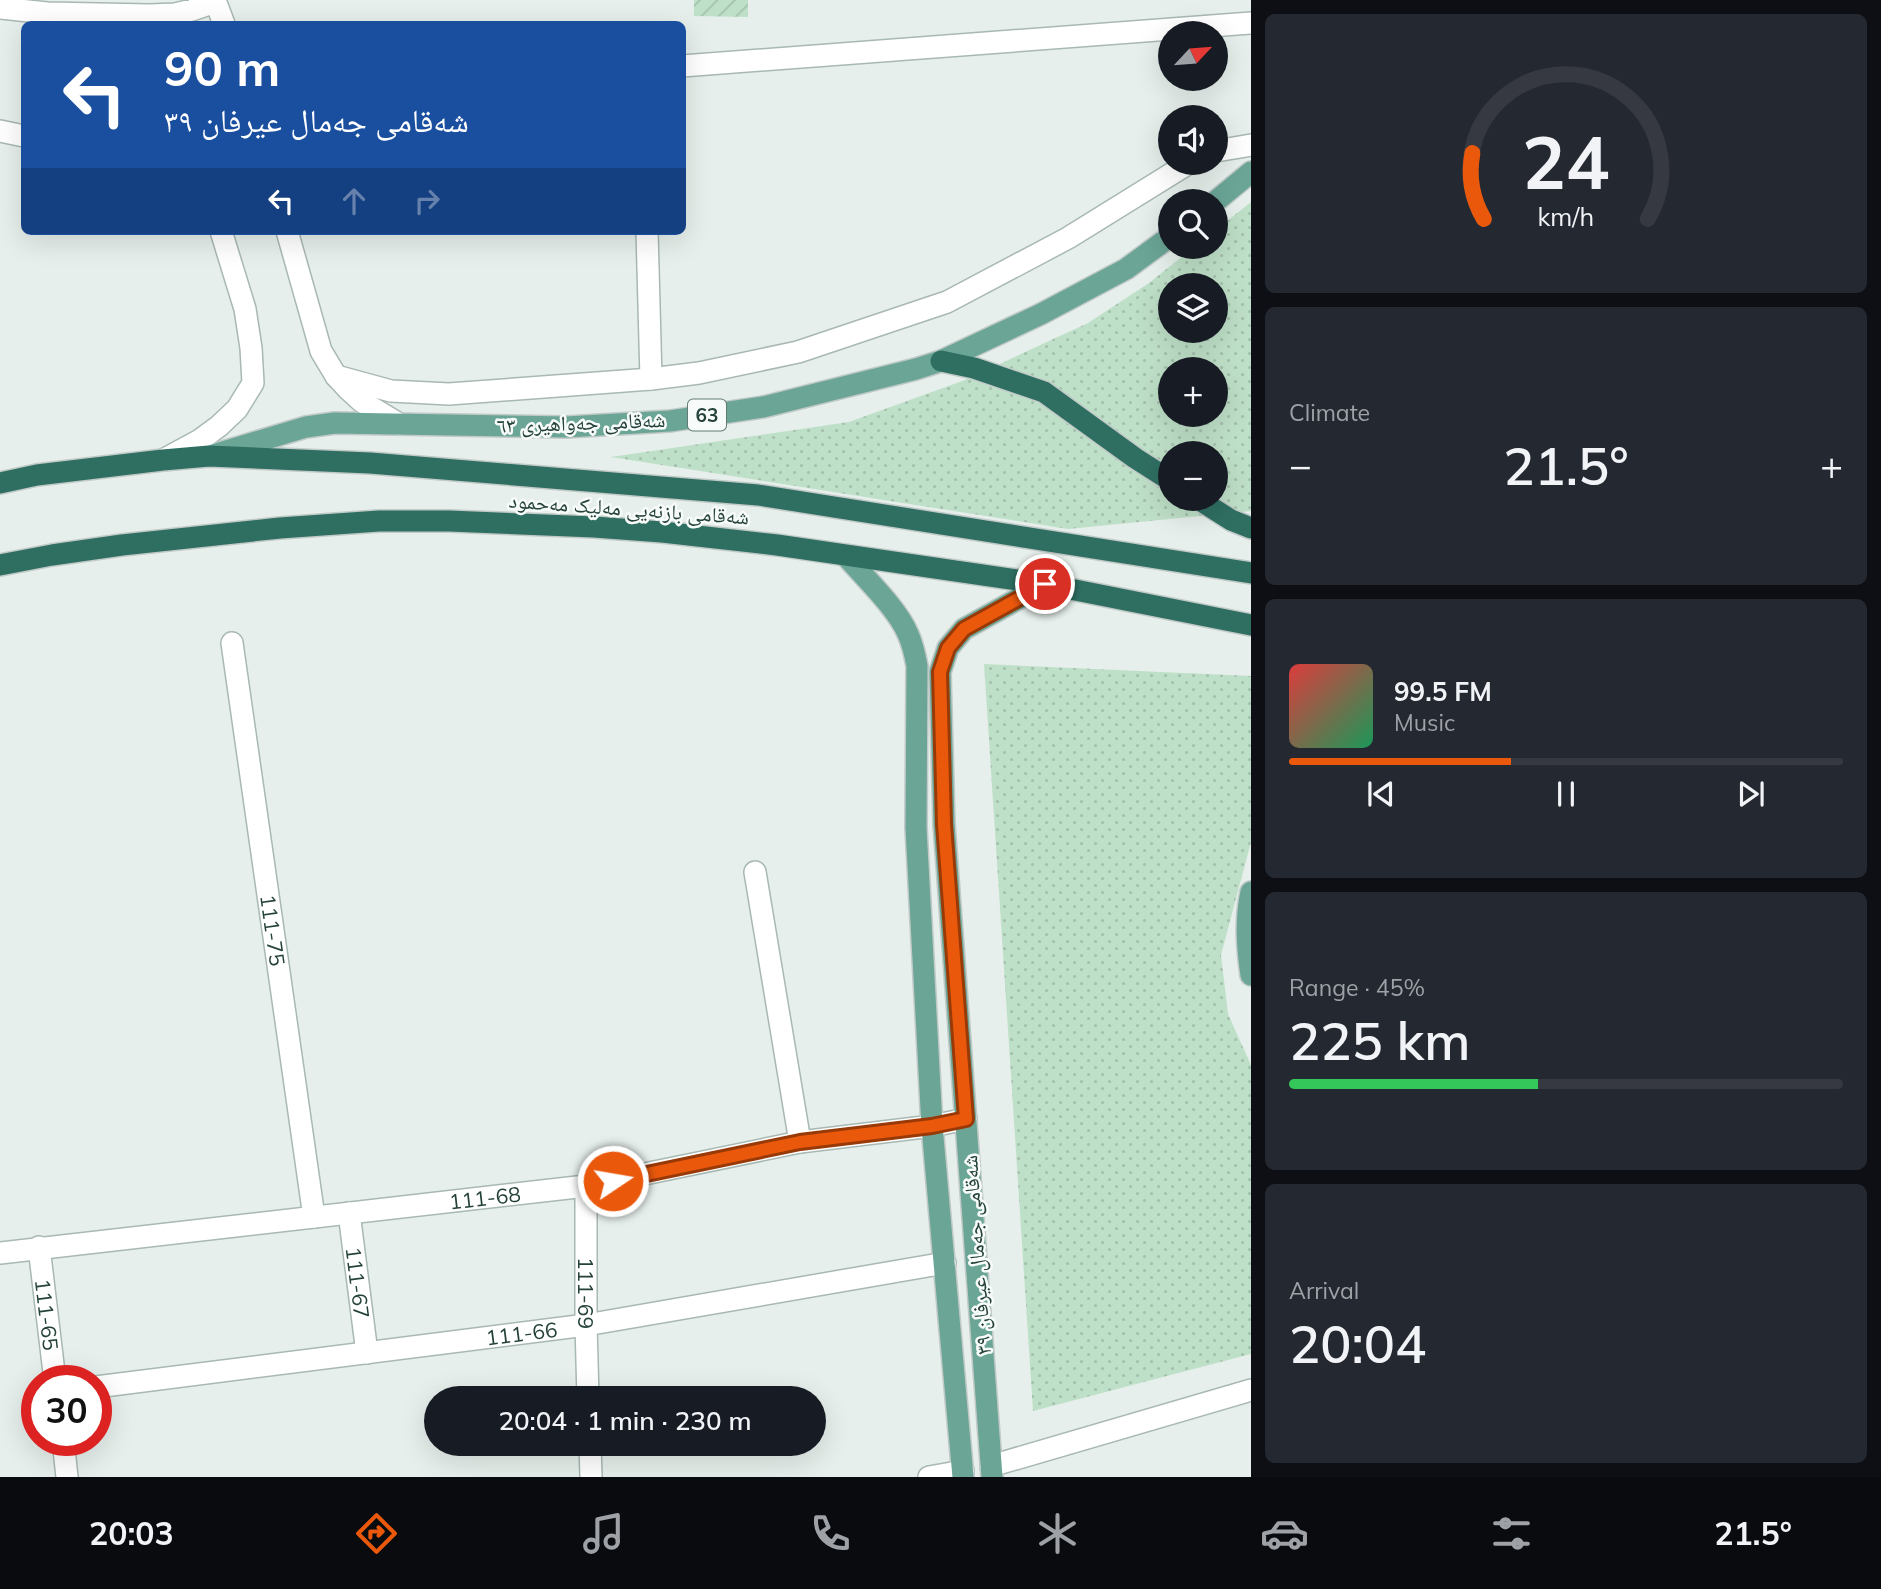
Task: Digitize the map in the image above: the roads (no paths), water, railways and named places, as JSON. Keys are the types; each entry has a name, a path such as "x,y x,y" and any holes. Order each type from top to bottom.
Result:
{"highway":[{"path":"941,361 974,368 1044,392 1158,473"},
{"name":"شەقامی بازنەیی مەلیک مەحمود","path":"0,483 37,475 209,456 370,463 758,495 1251,573"},
{"path":"1217,511 1231,520 1251,527"},
{"name":"شەقامی بازنەیی مەلیک مەحمود","path":"0,565 122,545 280,528 391,521 521,523 662,532 777,545 1045,584 1251,625"}],"main road":[{"path":"1228,191 1251,172"},
{"name":"شەقامی جەواهیری ٦٣","path":"209,456 306,427 335,423 566,428 670,421 763,407 941,361 1041,314 1126,269 1158,246"},
{"name":"شەقامی جەمال عیرفان ٣٩","path":"846,556 898,617 911,640 917,666 916,828 932,1126 963,1474"},
{"name":"شەقامی جەمال عیرفان ٣٩","path":"991,1472 944,824 940,672 948,648 964,629 1045,584"},
{"path":"1251,892 1247,943 1251,975"}],"street":[{"path":"0,8 54,6 174,14 215,1 223,21"},
{"path":"686,66 1251,23"},
{"path":"0,131 21,135"},
{"path":"1228,149 1251,145"},
{"path":"336,376 391,391 449,394 651,379 699,373 798,352 947,302 1068,238 1170,175"},
{"path":"163,460 200,440 219,426 237,409 253,383 245,309 222,235"},
{"path":"288,235 321,351 336,376 361,401 399,424"},
{"path":"647,235 651,379"},
{"name":"111-75","path":"233,643 314,1217"},
{"path":"755,872 800,1142"},
{"name":"111-68","path":"0,1253 586,1186 800,1142 932,1126 966,1119"},
{"name":"111-69","path":"586,1186 588,1386"},
{"name":"111-67","path":"349,1213 367,1353"},
{"name":"111-65","path":"40,1247 53,1365"},
{"name":"111-66","path":"112,1385 586,1325 945,1263"},
{"path":"991,1472 1251,1390"},
{"path":"64,1456 67,1477"},
{"path":"590,1456 591,1477"},
{"path":"929,1477 963,1474"}]}
